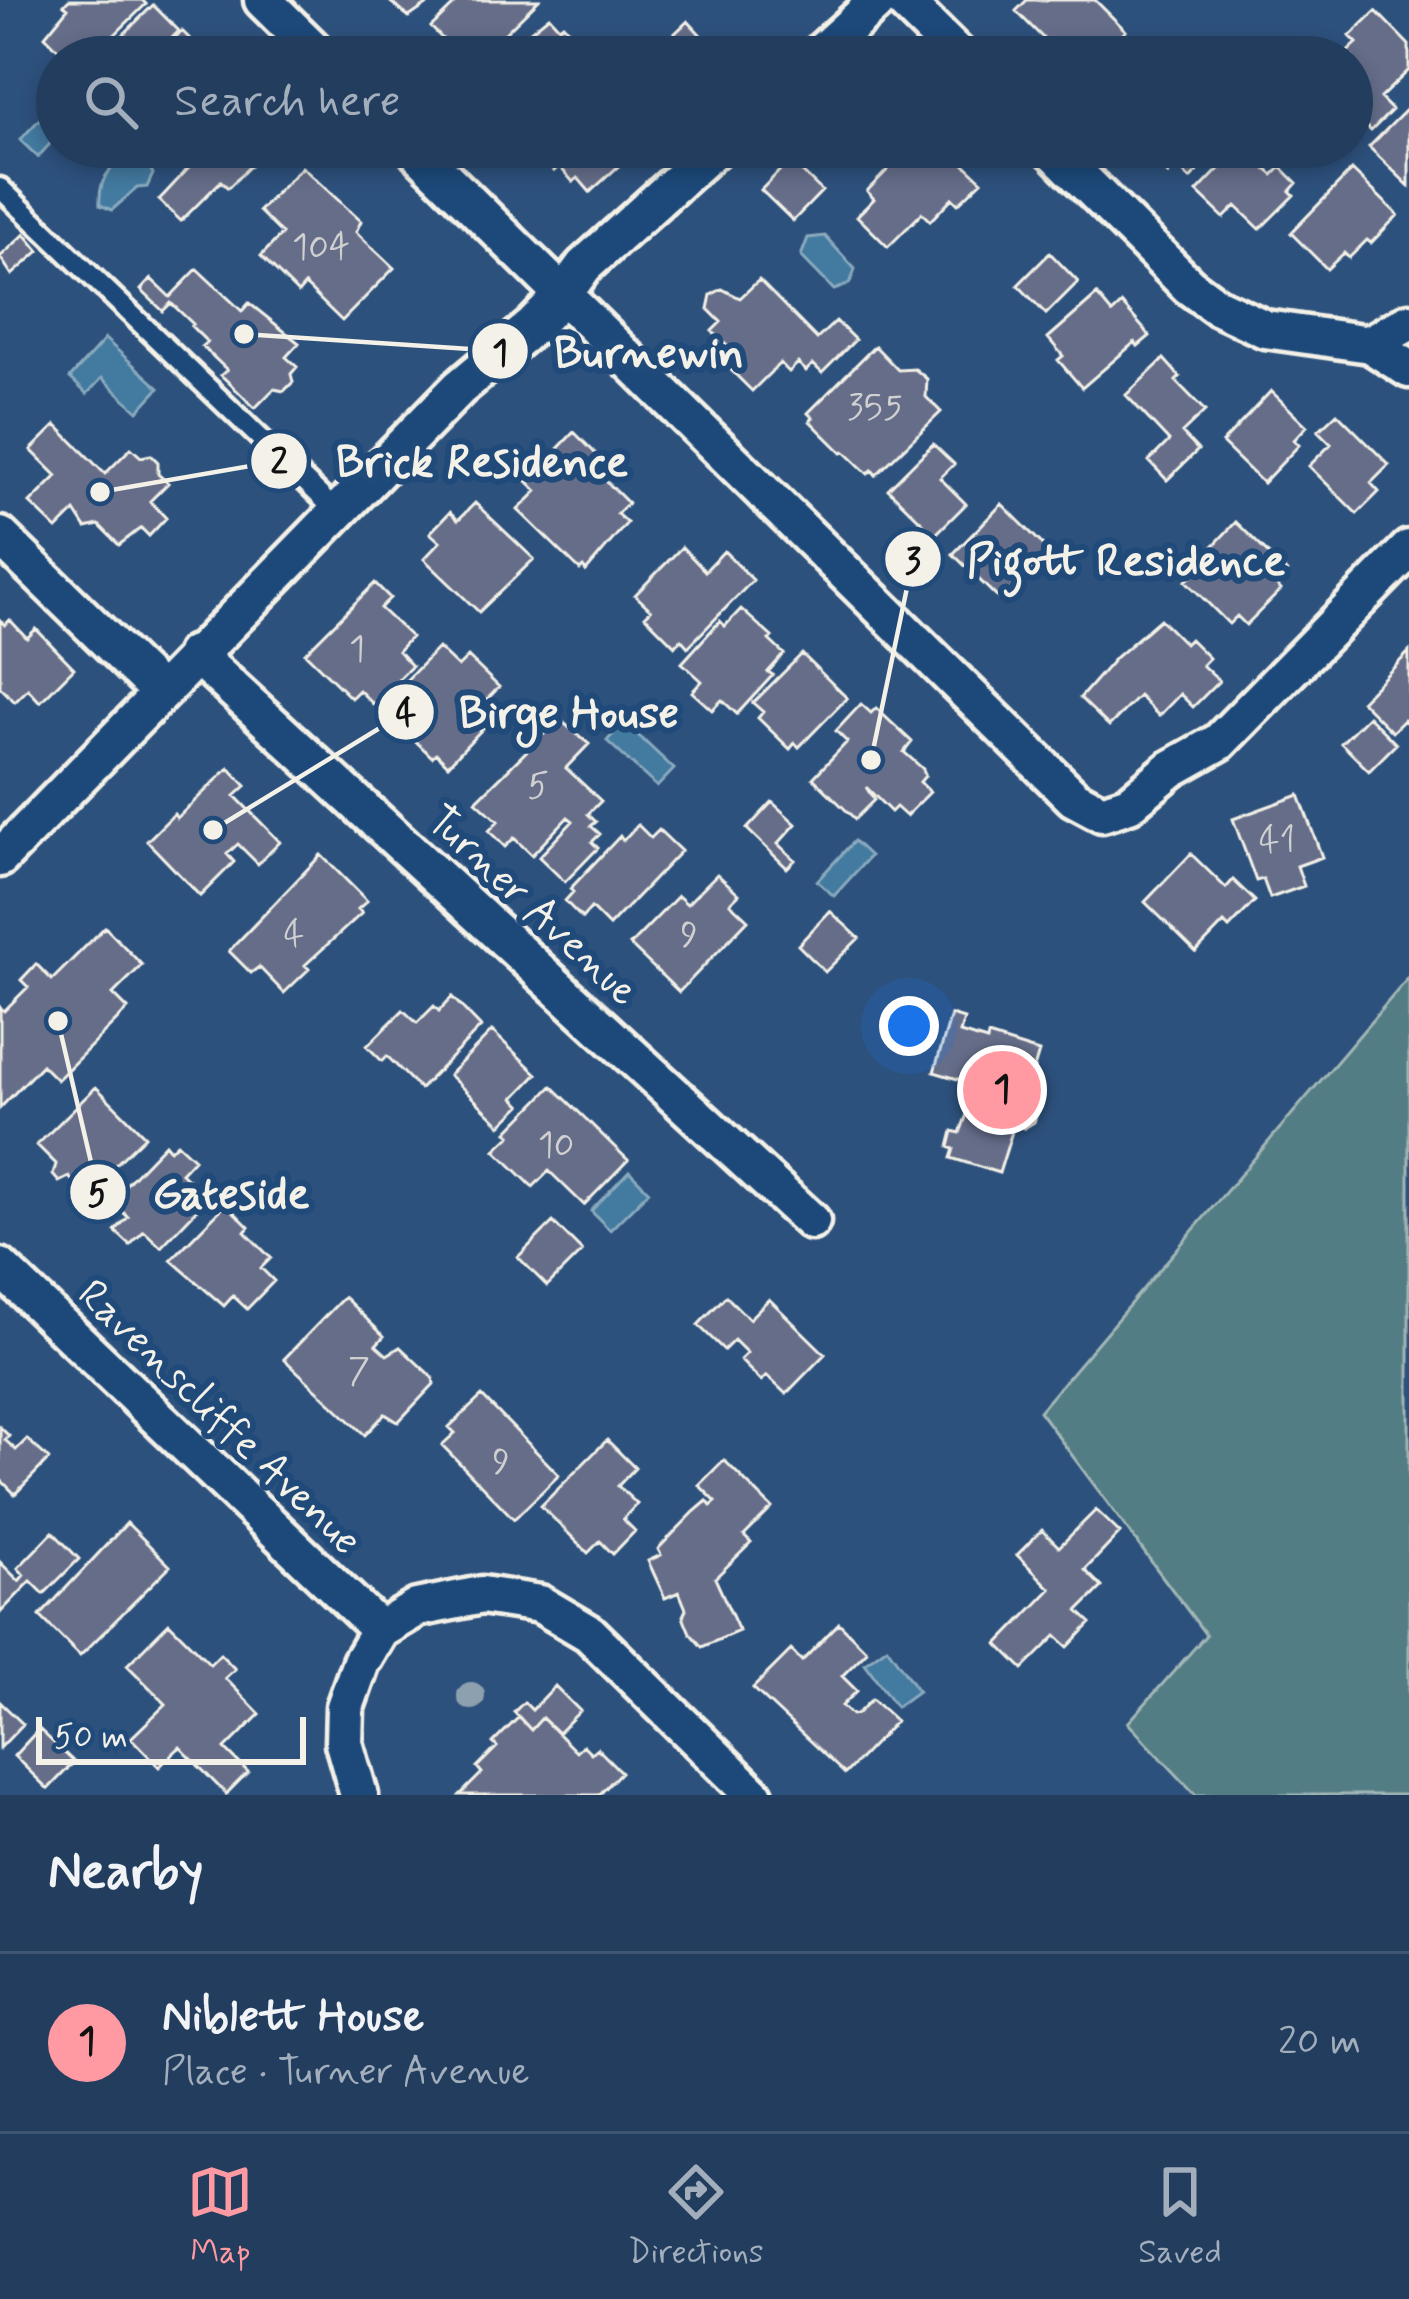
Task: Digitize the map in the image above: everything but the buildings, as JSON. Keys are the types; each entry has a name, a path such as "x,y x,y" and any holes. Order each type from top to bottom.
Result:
{"street":[{"path":"263,0 300,36"},
{"path":"839,36 879,0"},
{"path":"902,0 939,36"},
{"path":"434,168 1074,798 1102,814 1129,804 1171,769 1220,742 1409,549"},
{"path":"0,858 458,388 563,296 584,266 693,168"},
{"path":"1071,168 1189,286 1216,306 1265,329 1370,344 1409,369"},
{"path":"1370,344 1409,322"},
{"path":"0,536 161,693"},
{"name":"Turner Avenue","path":"195,654 811,1221"},
{"name":"Ravenscliffe Avenue","path":"0,1267 380,1630"},
{"path":"359,1795 344,1743 345,1707 361,1662 380,1630 417,1608 482,1595 541,1604 589,1634 754,1795"}],"lane":[{"path":"0,188 336,511"}],"green space":[{"path":"1409,977 1409,1795 1196,1795 1128,1723 1206,1635 1039,1411"}],"water":[{"path":"36,123 36,155 20,140"},
{"path":"150,168 153,174 147,187 137,188 112,210 100,205 110,170"},
{"path":"825,236 855,269 848,284 834,290 801,256 808,238"},
{"path":"105,339 159,388 138,411 102,378 87,394 70,378"},
{"path":"624,722 674,769 657,787 607,741"},
{"path":"854,841 870,856 834,896 817,881"},
{"path":"629,1171 649,1191 610,1230 591,1211"},
{"path":"887,1647 918,1691 896,1707 865,1663"}],"place":[{"name":"Burnewin","path":"244,334"},
{"name":"Brick Residence","path":"100,492"},
{"name":"Pigott Residence","path":"871,760"},
{"name":"Birge House","path":"213,830"},
{"name":"Gateside","path":"58,1021"},
{"name":"Niblett House","path":"1002,1090"}]}
